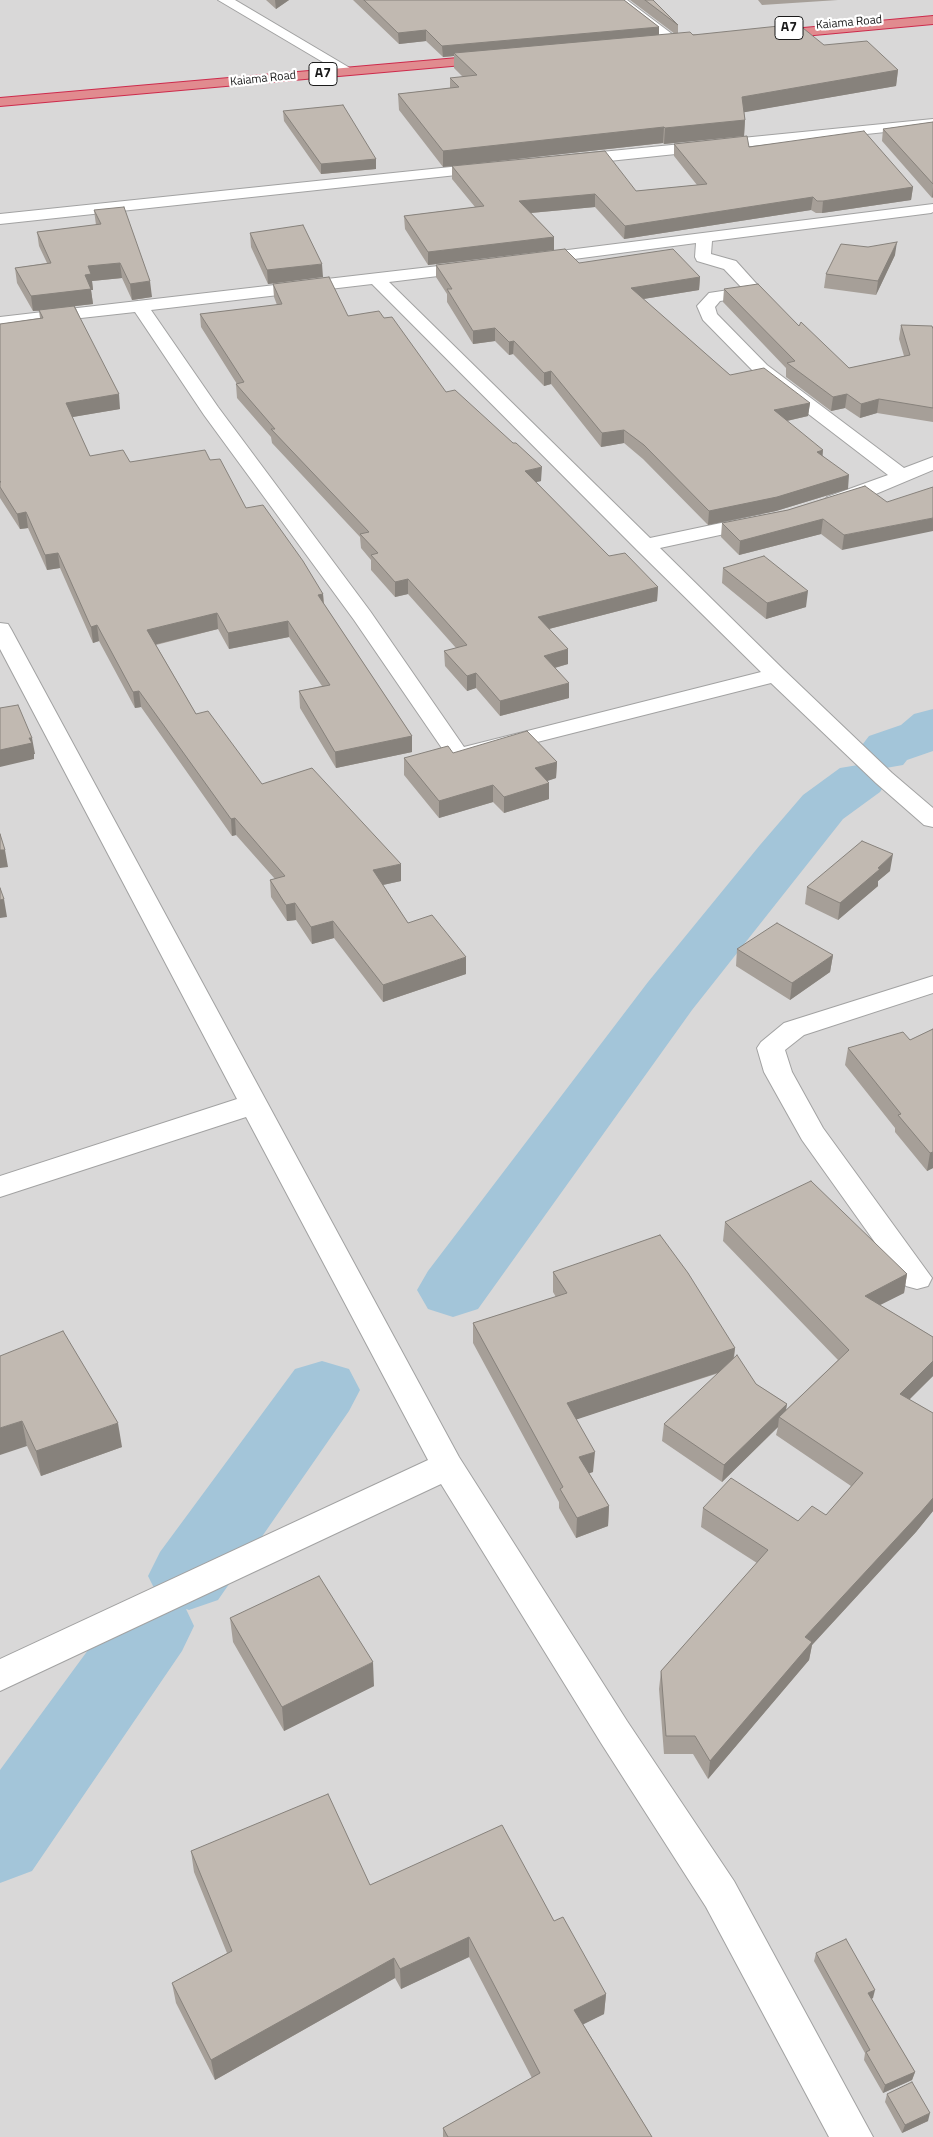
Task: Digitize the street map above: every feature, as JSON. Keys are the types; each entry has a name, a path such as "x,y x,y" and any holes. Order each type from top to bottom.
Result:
{"highway":[{"name":"Kaiama Road","path":"933,15 757,34 933,20"},
{"path":"654,44 680,41"},
{"name":"Kaiama Road","path":"0,102 502,58"}],"street":[{"path":"225,0 348,71"},
{"path":"619,0 680,41"},
{"path":"555,162 933,123"},
{"path":"862,130 874,144"},
{"path":"0,219 505,167"},
{"path":"918,194 932,210"},
{"path":"520,261 932,210"},
{"path":"704,238 703,257 730,265 754,291 715,298 706,306 710,316 761,370 902,476"},
{"path":"0,322 491,265"},
{"path":"376,278 776,675 884,778 933,820"},
{"path":"140,305 211,411 362,616 458,755 776,675"},
{"path":"817,506 864,492 933,463"},
{"path":"644,546 712,530 779,518"},
{"path":"0,629 447,1466 614,1732 720,1894 852,2137"},
{"path":"917,1278 812,1134 778,1072 771,1048 794,1029 933,984"},
{"path":"0,1187 254,1104"},
{"path":"0,1676 447,1466"}],"shaded area":[{"path":"0,0 933,0 933,2137 0,2137"}],"building":[{"path":"364,0 624,0 659,27 442,46 426,30 398,33"},
{"path":"645,0 653,0 678,25"},
{"path":"798,24 824,45 867,41 898,70 742,97 745,120 443,151 398,94 459,87 450,78 477,75 454,53 690,32 693,35"},
{"path":"343,105 376,159 321,164 283,111"},
{"path":"933,122 933,184 883,129"},
{"path":"864,131 913,187 823,201 817,201 813,197 625,226 595,194 519,201 554,237 428,252 404,216 484,206 452,166 605,151 636,191 707,184 674,144 747,136 749,147"},
{"path":"124,207 150,281 130,284 120,263 88,266 91,274 85,275 91,289 31,296 15,268 51,263 37,232 101,224 94,210"},
{"path":"303,225 322,264 267,270 250,233"},
{"path":"897,242 878,281 826,274 841,244 868,247"},
{"path":"565,249 579,263 673,249 700,277 631,288 730,375 764,368 810,403 774,410 823,450 817,452 849,475 777,497 709,511 644,445 624,430 602,433 551,371 544,373 514,341 509,342 495,328 473,331 447,289 452,289 436,265"},
{"path":"329,277 348,316 379,311 384,318 392,317 446,392 455,390 542,467 525,471 609,556 625,553 658,587 538,617 568,649 544,656 569,683 500,701 476,673 467,676 444,651 467,645 408,579 395,582 371,555 378,553 360,534 369,532 271,429 275,429 236,384 244,382 200,314 282,304 273,284"},
{"path":"758,284 799,326 801,322 849,368 910,355 901,325 932,326 933,408 879,399 861,404 847,394 833,397 787,363 795,361 724,289"},
{"path":"74,306 119,394 66,403 90,456 123,450 130,462 205,450 210,460 220,459 246,508 263,505 303,561 323,594 318,595 412,736 335,752 299,691 330,685 288,621 228,633 217,613 147,630 196,714 208,711 262,784 312,768 401,864 373,870 408,923 432,915 466,957 383,985 333,921 311,927 295,903 286,905 270,880 285,876 235,818 231,819 139,691 133,692 97,625 91,627 58,553 45,555 26,512 17,514 0,487 0,324 43,318 39,310"},
{"path":"865,486 887,502 933,487 933,518 844,535 823,519 740,541 722,523 788,510"},
{"path":"764,556 808,591 767,603 723,568"},
{"path":"18,705 32,738 29,738 32,743 0,750 0,708"},
{"path":"527,731 557,762 535,768 549,783 504,797 493,785 439,801 404,758 448,746 453,753"},
{"path":"0,834 5,850 0,850"},
{"path":"862,841 893,854 878,868 880,869 840,903 807,887"},
{"path":"0,888 4,899 0,900"},
{"path":"777,923 833,955 792,983 737,949"},
{"path":"933,1029 933,1152 930,1153 898,1115 901,1114 848,1048 903,1032 910,1040"},
{"path":"811,1181 907,1274 865,1296 933,1337 933,1361 900,1394 933,1413 933,1498 805,1637 812,1642 710,1761 695,1736 666,1736 661,1671 768,1550 703,1508 731,1478 798,1521 812,1506 826,1515 863,1473 779,1417 849,1350 725,1222"},
{"path":"660,1235 688,1273 735,1348 567,1403 595,1452 579,1457 609,1506 577,1518 560,1489 563,1487 473,1323 567,1293 553,1272"},
{"path":"63,1331 118,1423 36,1451 22,1421 0,1428 0,1356"},
{"path":"737,1355 756,1384 787,1404 724,1465 664,1424"},
{"path":"319,1576 373,1662 282,1707 230,1618"},
{"path":"328,1794 370,1885 502,1825 554,1921 563,1917 606,1994 574,2010 652,2137 448,2137 443,2128 540,2073 469,1937 400,1969 394,1958 211,2060 172,1983 232,1951 191,1851"},
{"path":"846,1939 875,1990 868,1993 915,2072 885,2085 866,2052 870,2050 816,1953"},
{"path":"912,2082 930,2113 905,2125 887,2094"}],"waterway":[{"path":"884,753 888,748 920,737 933,725"},
{"path":"453,1290 670,996 823,807 860,780"},
{"path":"189,1576 322,1390"},
{"path":"0,1842 153,1626"}]}
